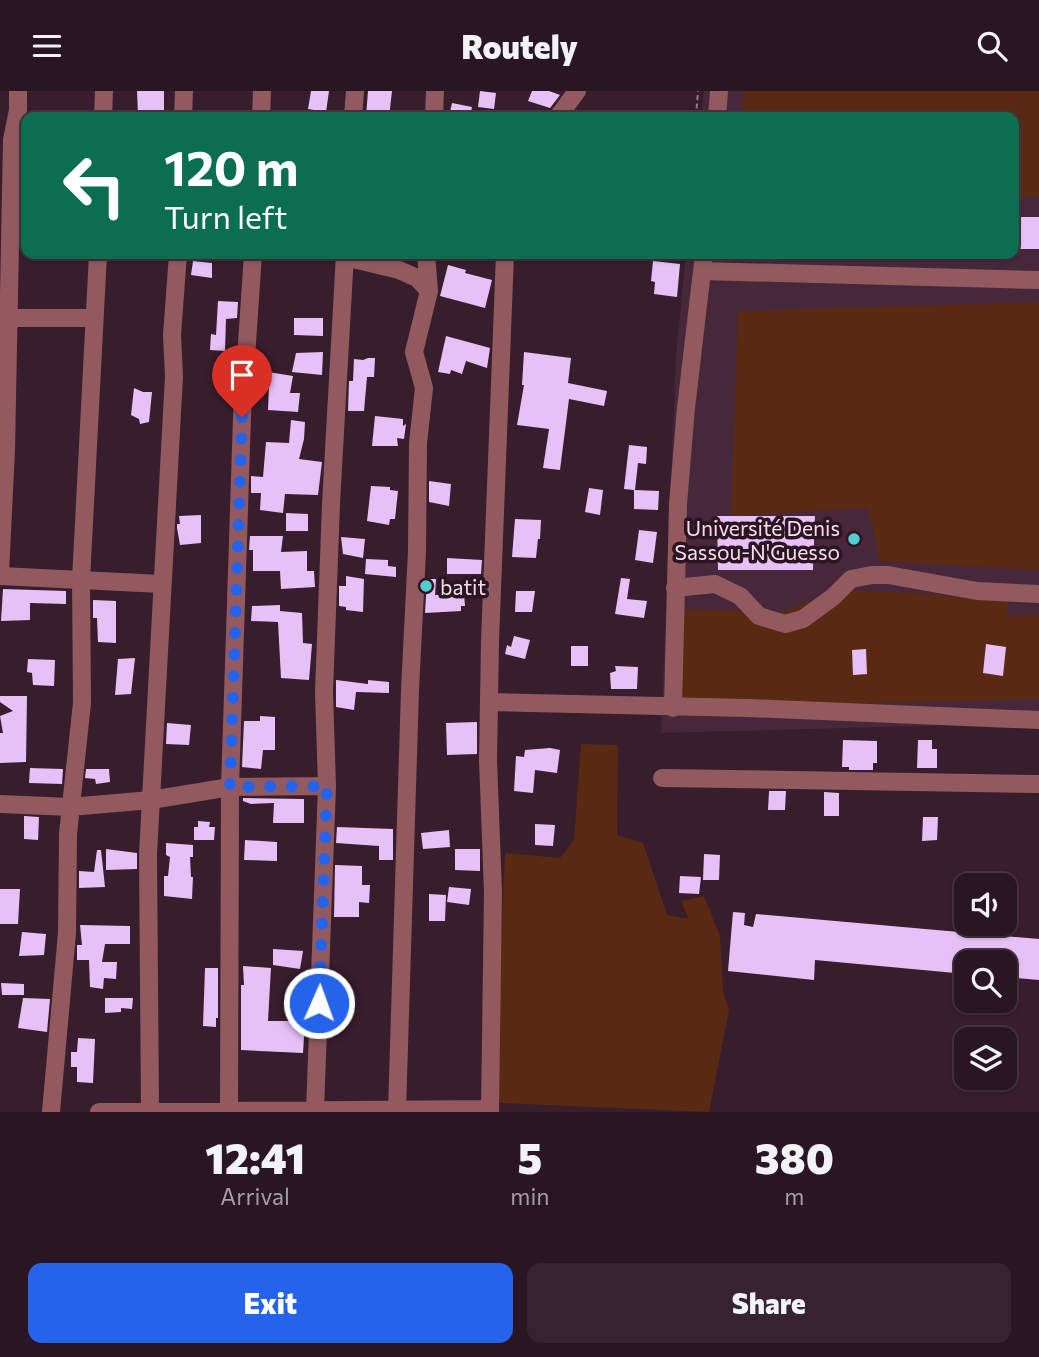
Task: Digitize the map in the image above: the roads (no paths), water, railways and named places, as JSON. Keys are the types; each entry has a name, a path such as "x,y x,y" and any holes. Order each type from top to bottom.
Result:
{"street":[{"path":"18,91 18,110 12,140 4,318 6,450 0,575 161,584"},
{"path":"103,112 104,91"},
{"path":"183,112 184,91"},
{"path":"261,112 262,91"},
{"path":"353,112 355,91"},
{"path":"434,112 435,91"},
{"path":"562,112 577,91"},
{"path":"717,112 719,91"},
{"path":"51,1112 67,933 71,807 82,703 81,580 98,259"},
{"path":"150,1110 148,853 174,376 172,335 178,259"},
{"path":"229,1110 230,787 242,417 253,259"},
{"path":"315,1111 327,786 324,692 345,259"},
{"path":"358,259 417,278 429,291"},
{"path":"397,1111 417,551 418,443 425,388 414,352 429,291 426,259"},
{"path":"99,1112 490,1111 493,892 488,760 505,259"},
{"path":"673,708 679,491 703,262 1039,280"},
{"path":"4,318 94,318"},
{"path":"675,588 715,584 740,596 759,617 785,624 803,619 833,597 851,579 872,575 888,575 977,591 1039,594"},
{"path":"490,702 748,708 1039,720"},
{"path":"662,778 1039,784"},
{"path":"0,804 71,807 151,800 230,787 327,786"}],"place":[{"name":"Université Denis Sassou-N'Guesso","path":"854,539"},
{"name":"batit","path":"426,586"}]}
